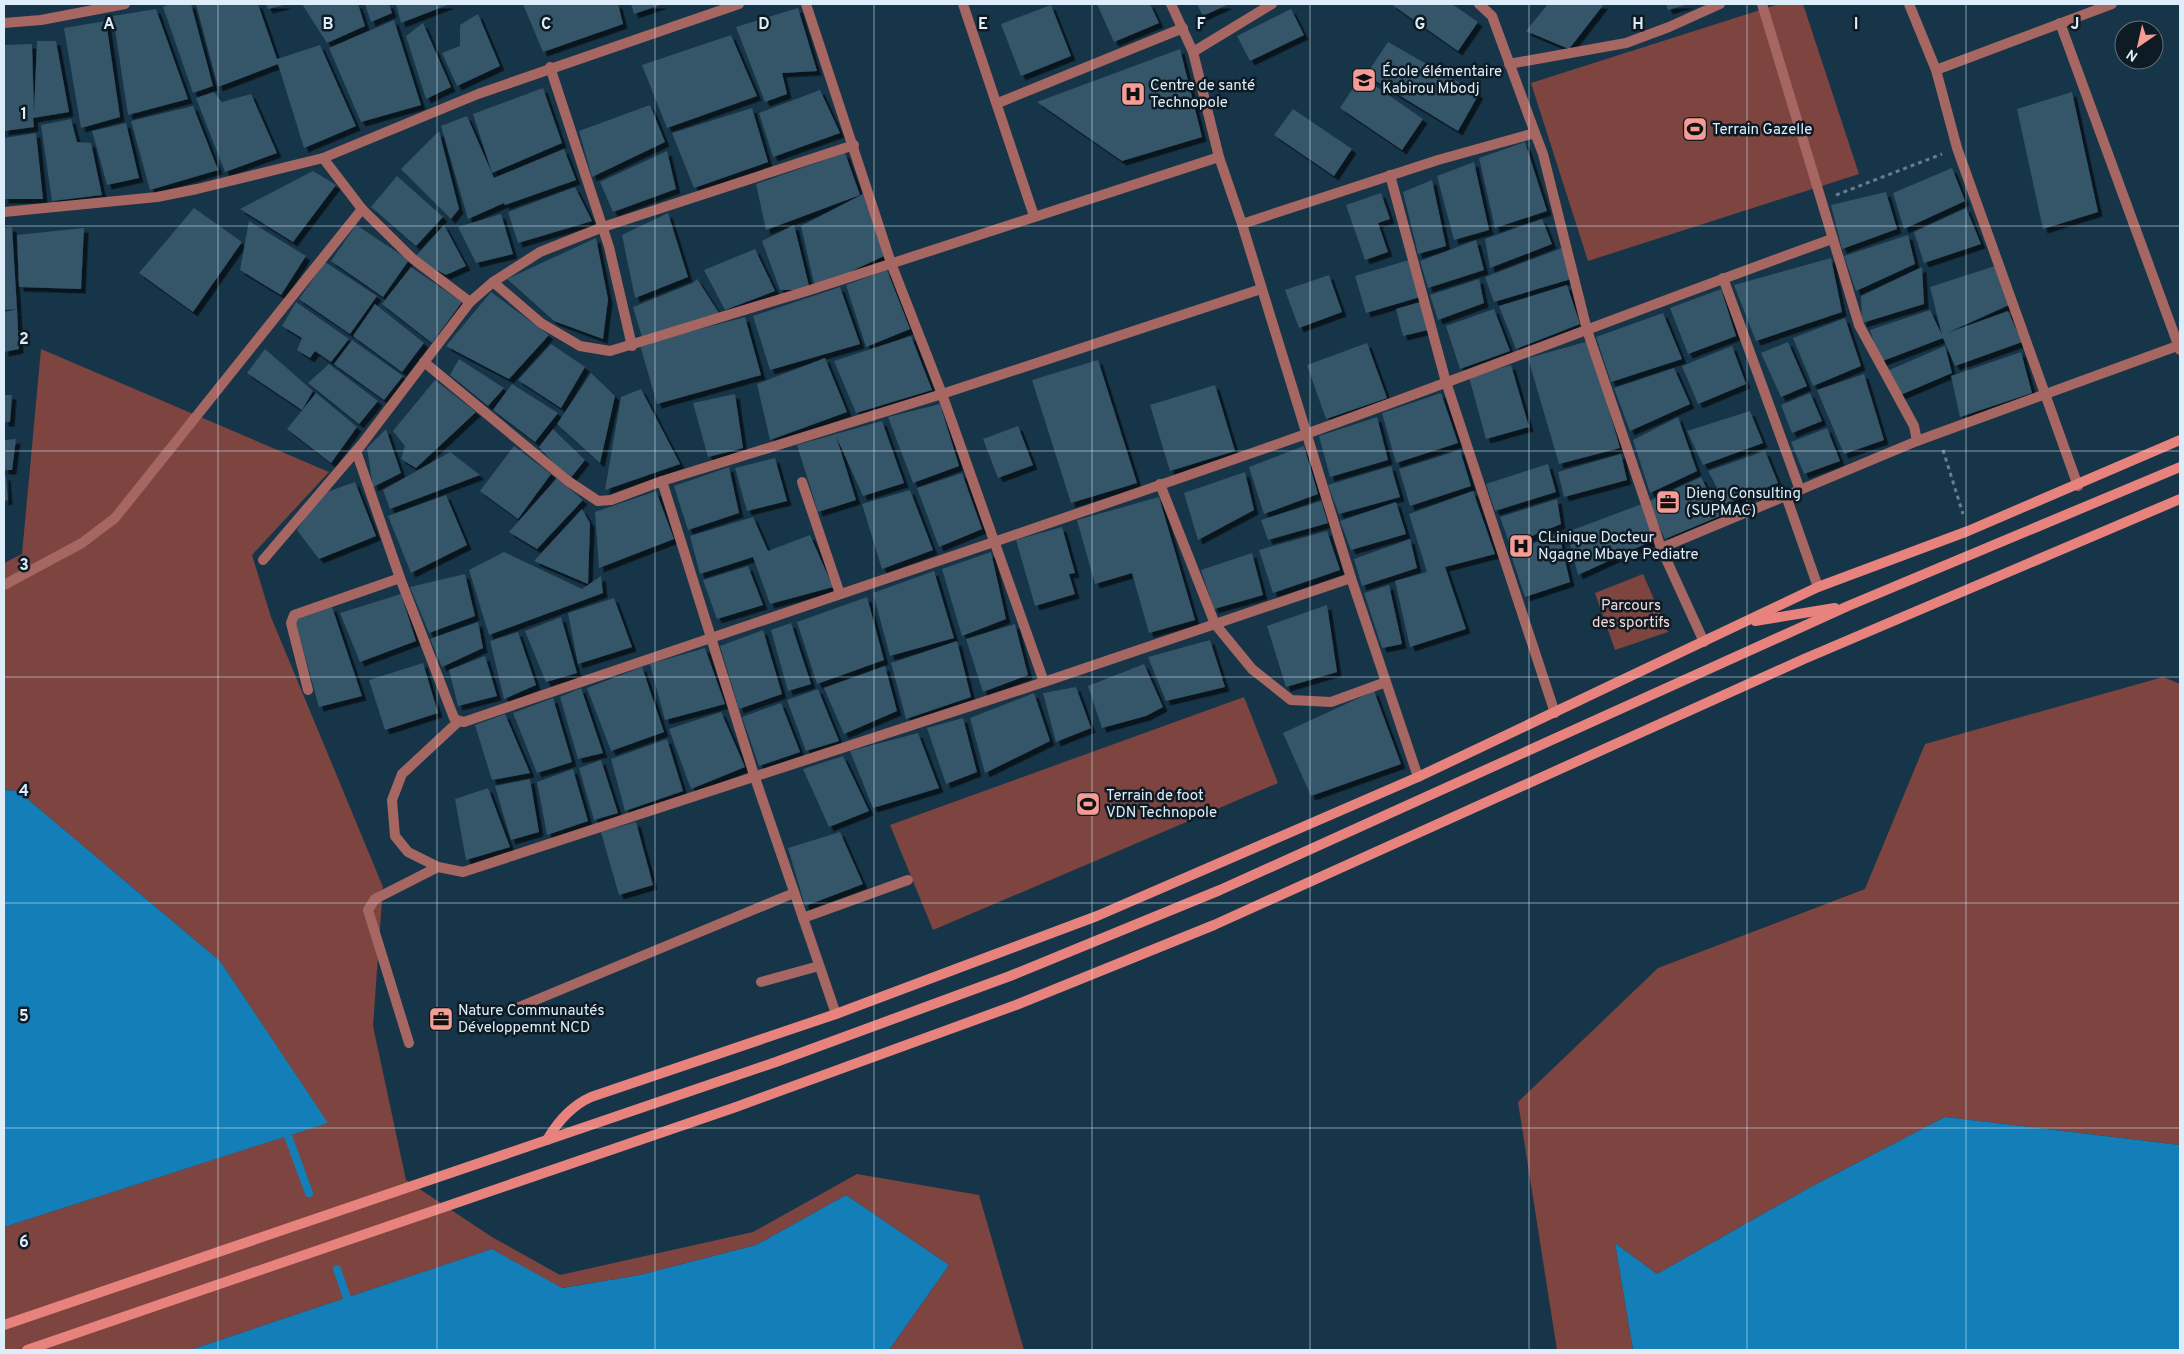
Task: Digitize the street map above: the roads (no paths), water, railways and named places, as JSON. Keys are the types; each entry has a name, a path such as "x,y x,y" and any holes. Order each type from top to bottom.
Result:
{"main road":[{"path":"547,1140 564,1116 581,1101 836,1014 1097,916 1418,777 1818,587 1968,531 2078,486 2180,440"},
{"path":"4,1324 767,1065 1010,976 1201,897 1519,756 1848,606 2180,467"},
{"path":"26,1350 736,1107 1016,1005 1214,925 1804,659 2180,499"},
{"path":"1744,623 1848,606"}],"street":[{"path":"4,23 41,20 125,4"},
{"path":"4,212 157,197 323,158 478,94 550,67 739,4"},
{"path":"806,4 891,262 996,542 1044,682"},
{"path":"963,4 998,103 1034,216"},
{"path":"1171,4 1193,52 1219,157 1242,224 1351,578 1418,777"},
{"path":"1193,52 1272,4"},
{"path":"1479,4 1492,16 1543,154 1587,330 1661,548 1704,642"},
{"path":"1509,64 1626,43 1670,27 1720,4"},
{"path":"1762,4 1859,325 1914,426 1917,441"},
{"path":"1909,4 1936,70 1957,148 2078,486"},
{"path":"1936,70 2112,4"},
{"path":"1661,548 1917,441 2180,347 2060,23"},
{"path":"998,103 1183,28"},
{"path":"550,67 603,227 621,294 632,346"},
{"path":"1242,224 1438,160 1535,133"},
{"path":"263,560 356,451 470,302 493,282 540,252 603,227 854,145"},
{"path":"493,282 541,323 580,346 610,351 632,346 810,290 891,262 1219,157"},
{"path":"323,158 362,208 414,259 470,302"},
{"path":"1390,175 1446,382 1555,713"},
{"path":"4,585 82,543 115,518 362,208"},
{"path":"356,451 400,578 454,718 464,722 710,637 996,542 1306,433 1832,239"},
{"path":"1723,278 1800,490"},
{"path":"424,362 568,481 598,501 611,500 662,481 942,394 1261,289"},
{"path":"662,481 754,775 836,1014"},
{"path":"802,482 840,594"},
{"path":"1160,484 1215,624 1252,669 1291,700 1331,702 1386,682"},
{"path":"1786,496 1818,587"},
{"path":"308,690 291,623 294,614 400,578"},
{"path":"459,721 402,774 392,800 395,836 408,852 438,867 464,872 754,775 1044,682 1351,578"},
{"path":"409,1043 368,910 375,899 438,867"},
{"path":"803,918 908,880"},
{"path":"519,1007 794,893"},
{"path":"761,982 819,966"}],"water":[{"path":"4,790 18,791 220,961 328,1123 4,1227"},
{"path":"1945,1117 2180,1145 2180,1350 1633,1350 1615,1243 1657,1274 1807,1189"},
{"path":"846,1195 949,1265 889,1350 190,1350 492,1249 562,1288 640,1275 756,1245"}],"waterway":[{"path":"288,1136 309,1193"},
{"path":"337,1269 347,1298"}],"place":[{"name":"École élémentaire Kabirou Mbodj","path":"1364,80"},
{"name":"Centre de santé Technopole","path":"1133,94"},
{"name":"Terrain Gazelle","path":"1695,129"},
{"name":"Dieng Consulting (SUPMAC)","path":"1668,502"},
{"name":"CLinique Docteur Ngagne Mbaye Pediatre","path":"1521,546"},
{"name":"Terrain de foot VDN Technopole","path":"1088,804"},
{"name":"Nature Communautés Développemnt NCD","path":"441,1019"}],"park label":[{"name":"Parcours des sportifs","path":"1631,614"}]}
